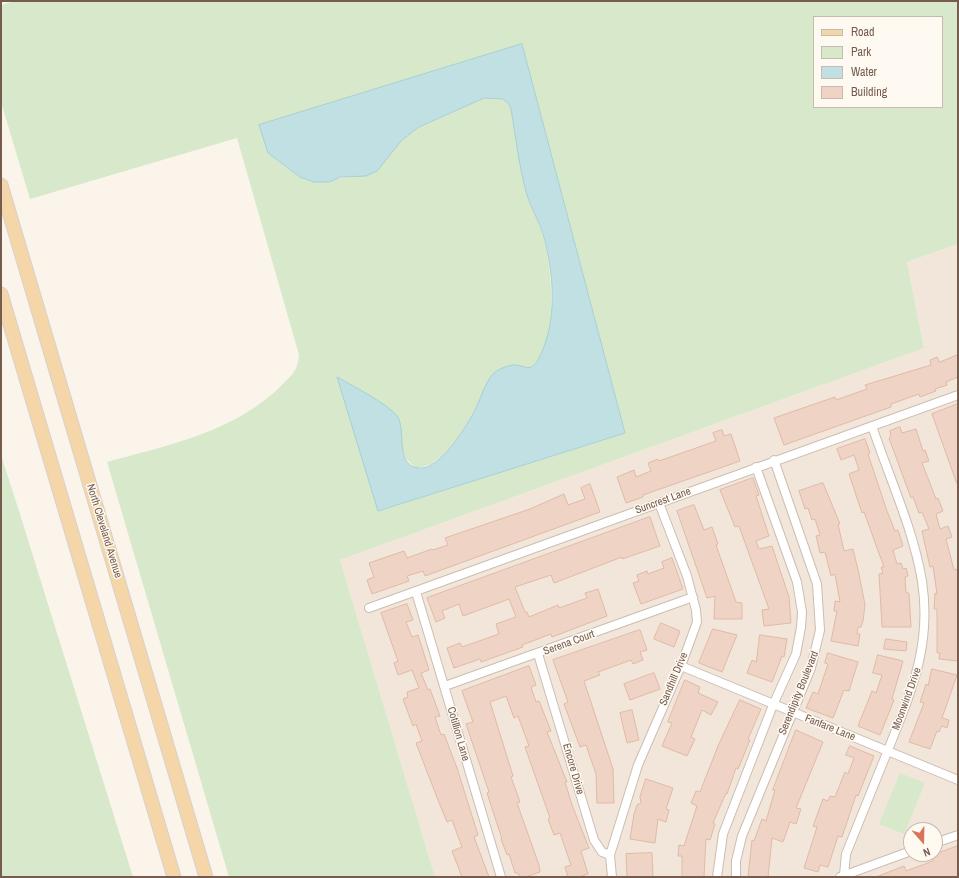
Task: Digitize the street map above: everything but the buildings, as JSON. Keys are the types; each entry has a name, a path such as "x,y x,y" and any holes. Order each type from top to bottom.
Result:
{"main road":[{"name":"North Cleveland Avenue","path":"1,185 206,877"},
{"path":"1,294 174,877"}],"street":[{"name":"Suncrest Lane","path":"369,608 774,460 958,395"},
{"name":"Moonwind Drive","path":"842,876 846,854 911,693 920,665 923,639 922,582 914,545 872,426"},
{"name":"Serendipity Boulevard","path":"736,877 736,861 742,836 791,712 811,668 820,630 819,600 813,570 774,460"},
{"name":"Serendipity Boulevard","path":"717,877 723,834 773,705 796,654 801,627 802,612 797,582 756,467"},
{"name":"Sandhill Drive","path":"610,855 638,765 681,666 697,622 693,597 673,535 659,503"},
{"name":"Cotillion Lane","path":"416,592 445,686 500,877"},
{"name":"Serena Court","path":"445,686 538,654 693,597"},
{"name":"Encore Drive","path":"538,654 594,840 602,852 610,855"},
{"name":"Fanfare Lane","path":"681,666 958,780"},
{"path":"943,840 958,835"},
{"path":"610,855 612,877"},
{"path":"842,876 903,855"}],"shaded area":[{"path":"958,244 958,877 435,877 340,560 924,348 907,262"}],"green space":[{"path":"15,1 958,1 958,244 907,262 924,348 340,560 435,877 229,877 107,462 177,443 222,426 264,401 289,378 296,368 299,355 237,138 30,199 1,102 1,5","holes":["522,44 625,433 378,511 401,442 406,458 417,468 429,465 441,457 462,431 493,374 531,367 540,356 547,341 552,303 549,264 542,233 527,193 511,109 509,104 503,99 484,98 419,127 402,140 366,176 351,176 321,182 312,181 289,169 268,153"]},
{"path":"1,455 19,511 133,877 1,877"},
{"path":"900,773 925,783 909,822 903,822 903,834 879,824"}],"water":[{"path":"522,44 625,433 378,511 337,377 386,406 397,416 400,422 403,453 406,460 411,465 418,468 426,467 435,463 452,446 460,435 476,408 485,386 492,375 509,366 518,365 528,368 533,366 539,358 545,344 552,313 552,281 550,265 543,234 524,184 511,109 509,104 503,99 484,98 419,127 402,140 377,171 366,176 341,177 329,182 314,182 300,177 268,153 259,125"}]}
